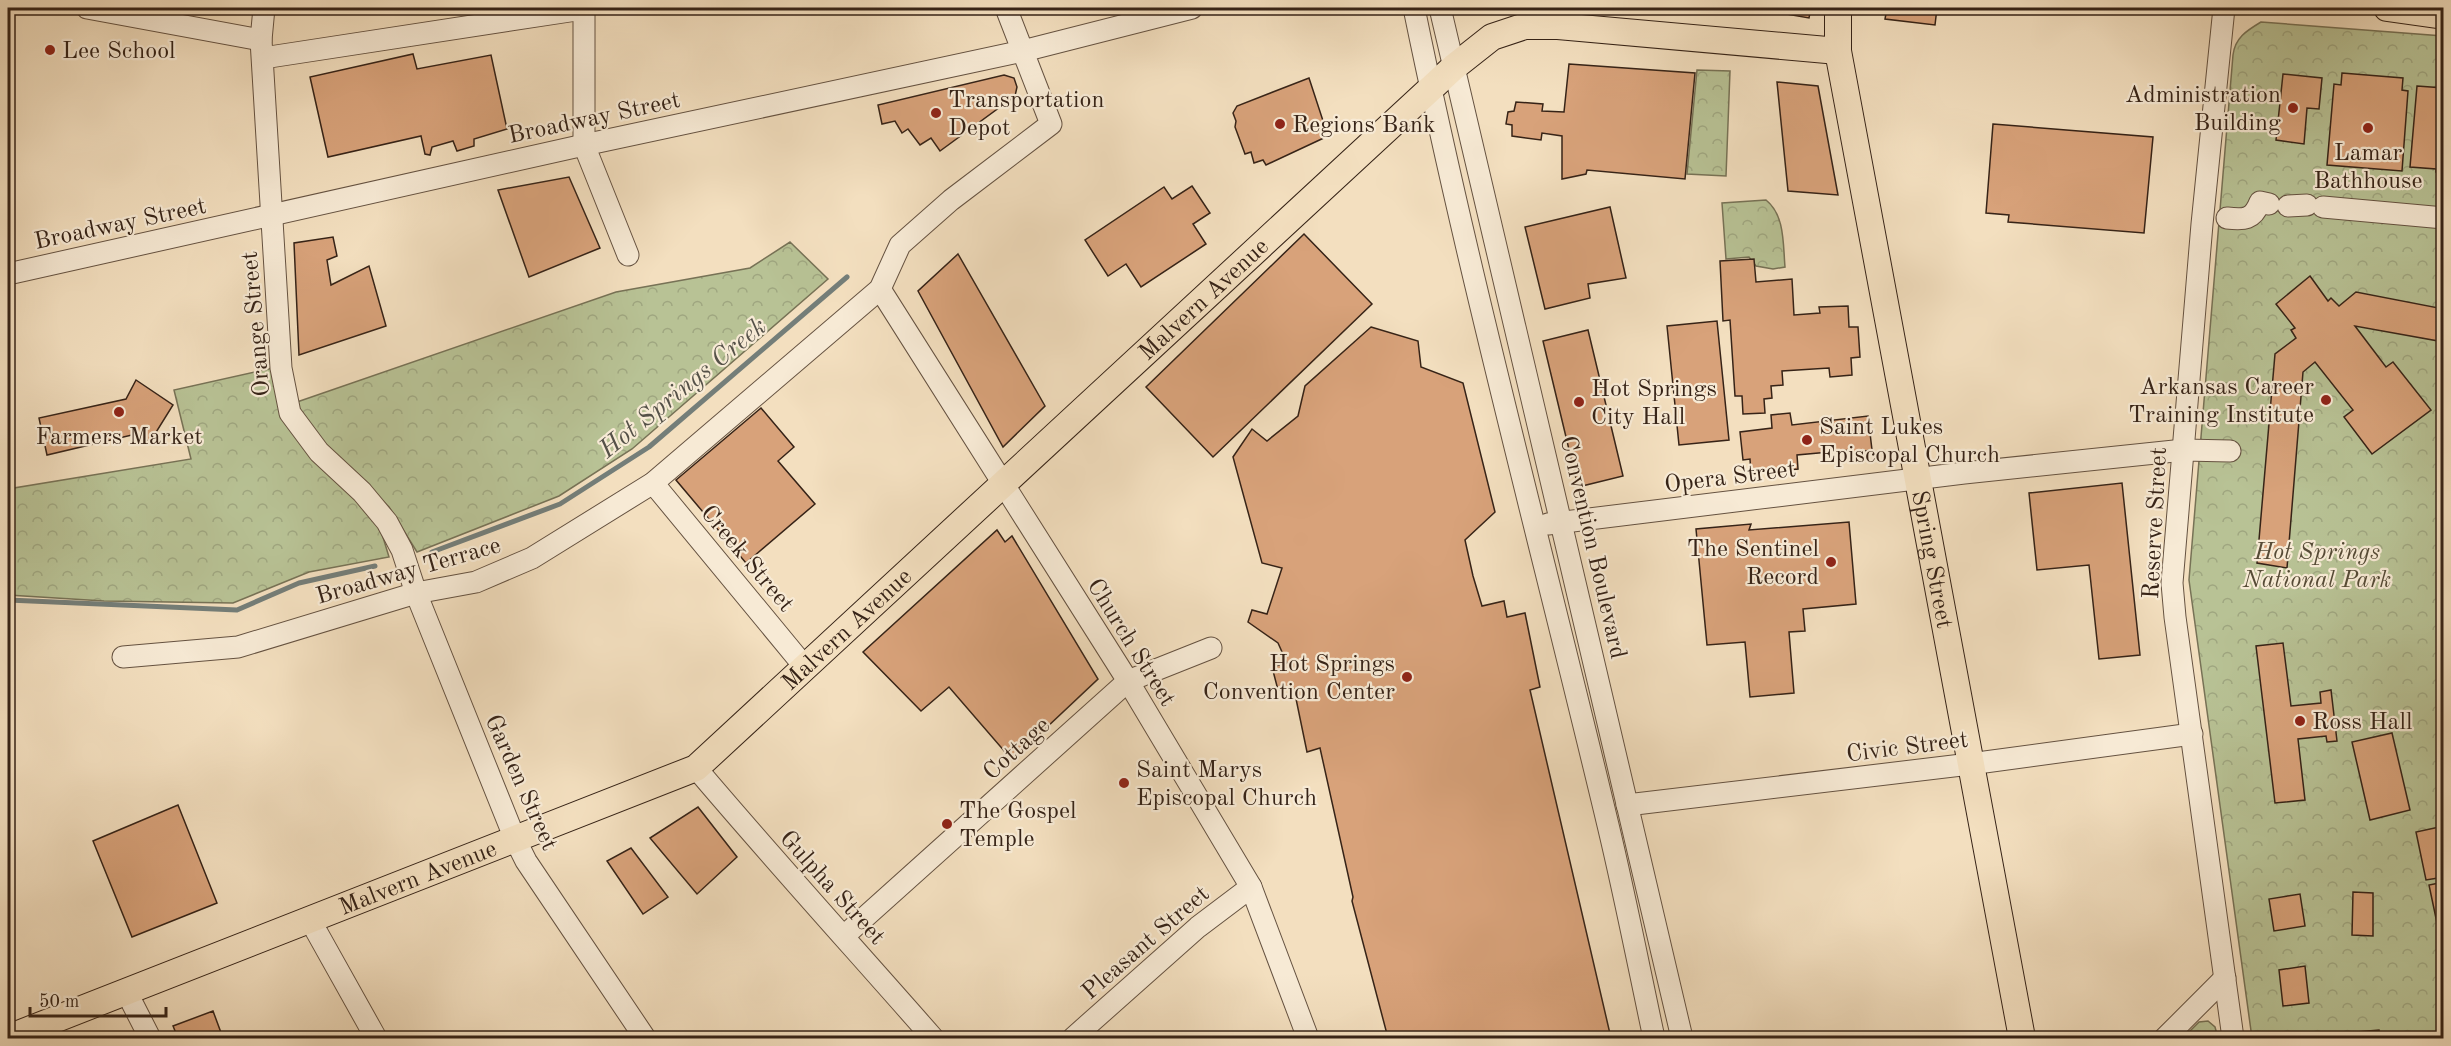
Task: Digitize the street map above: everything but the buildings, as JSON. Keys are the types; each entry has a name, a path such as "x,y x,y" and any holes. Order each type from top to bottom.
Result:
{"main road":[{"path":"2387,8 2444,15"},
{"name":"Spring Street","path":"1841,12 1838,51 2022,1038"},
{"name":"Malvern Avenue","path":"8,1038 696,768 1454,68 1492,37 1559,17 1838,51"}],"street":[{"path":"87,8 262,49 584,8 584,145 628,255"},
{"name":"Orange Street","path":"264,8 262,49 280,368 290,413 319,452 362,492 387,522 402,550 416,593"},
{"path":"1006,8 1023,51"},
{"name":"Broadway Street","path":"8,274 584,145 1023,51 1192,8"},
{"path":"1414,8 1533,526 1608,827 1654,1038"},
{"path":"1440,8 1454,68"},
{"name":"Reserve Street","path":"2224,8 2172,583 2233,1038"},
{"name":"Broadway Terrace","path":"123,657 238,647 416,593 476,582 532,558 653,483 880,290 900,245 951,200 1051,124 1023,51"},
{"name":"Convention Boulevard","path":"1454,68 1682,1038"},
{"path":"2227,218 2248,219 2285,203 2444,218"},
{"name":"Church Street","path":"880,290 1128,681 1251,887 1308,1038"},
{"name":"Opera Street","path":"1533,526 1918,479 2184,450 2230,451"},
{"name":"Creek Street","path":"653,483 804,666"},
{"name":"Garden Street","path":"416,593 515,839 526,861 645,1038"},
{"name":"Cottage","path":"844,936 1128,681 1211,648"},
{"name":"Civic Street","path":"1628,805 1970,764 2192,734"},
{"name":"Gulpha Street","path":"696,768 778,866 844,936 933,1038"},
{"name":"Pleasant Street","path":"1073,1038 1198,927 1251,887"},
{"path":"310,920 376,1038"},
{"path":"2165,1038 2225,978"},
{"path":"126,991 150,1038"}],"green space":[{"name":"Hot Springs National Park","path":"2261,22 2443,36 2443,1038 2252,1038 2189,580 2233,55 2236,44 2242,36"},
{"path":"1697,70 1730,71 1726,176 1687,174"},
{"path":"1766,200 1772,206 1780,222 1785,267 1773,269 1756,266 1749,257 1726,259 1722,203"},
{"path":"790,242 828,279 632,449 559,496 417,552 389,507 330,451 302,415 297,402 616,292 750,268"},
{"path":"273,368 281,417 379,524 389,557 309,572 233,603 104,601 8,595 8,489 191,459 174,390"},
{"path":"2208,1021 2215,1027 2218,1038 2183,1038 2199,1022"}],"waterway":[{"name":"Hot Springs Creek","path":"432,552 560,504 649,447 847,277"},
{"name":"Hot Springs Creek","path":"8,600 237,610 299,583 375,566"}],"place":[{"name":"Lee School","path":"50,50"},
{"name":"Administration Building","path":"2293,108"},
{"name":"Transportation Depot","path":"936,113"},
{"name":"Regions Bank","path":"1280,124"},
{"name":"Lamar Bathhouse","path":"2368,128"},
{"name":"Arkansas Career Training Institute","path":"2326,400"},
{"name":"Hot Springs City Hall","path":"1579,402"},
{"name":"Farmers Market","path":"119,412"},
{"name":"Saint Lukes Episcopal Church","path":"1807,440"},
{"name":"The Sentinel Record","path":"1831,562"},
{"name":"Hot Springs Convention Center","path":"1407,677"},
{"name":"Ross Hall","path":"2300,721"},
{"name":"Saint Marys Episcopal Church","path":"1124,783"},
{"name":"The Gospel Temple","path":"947,824"}]}
